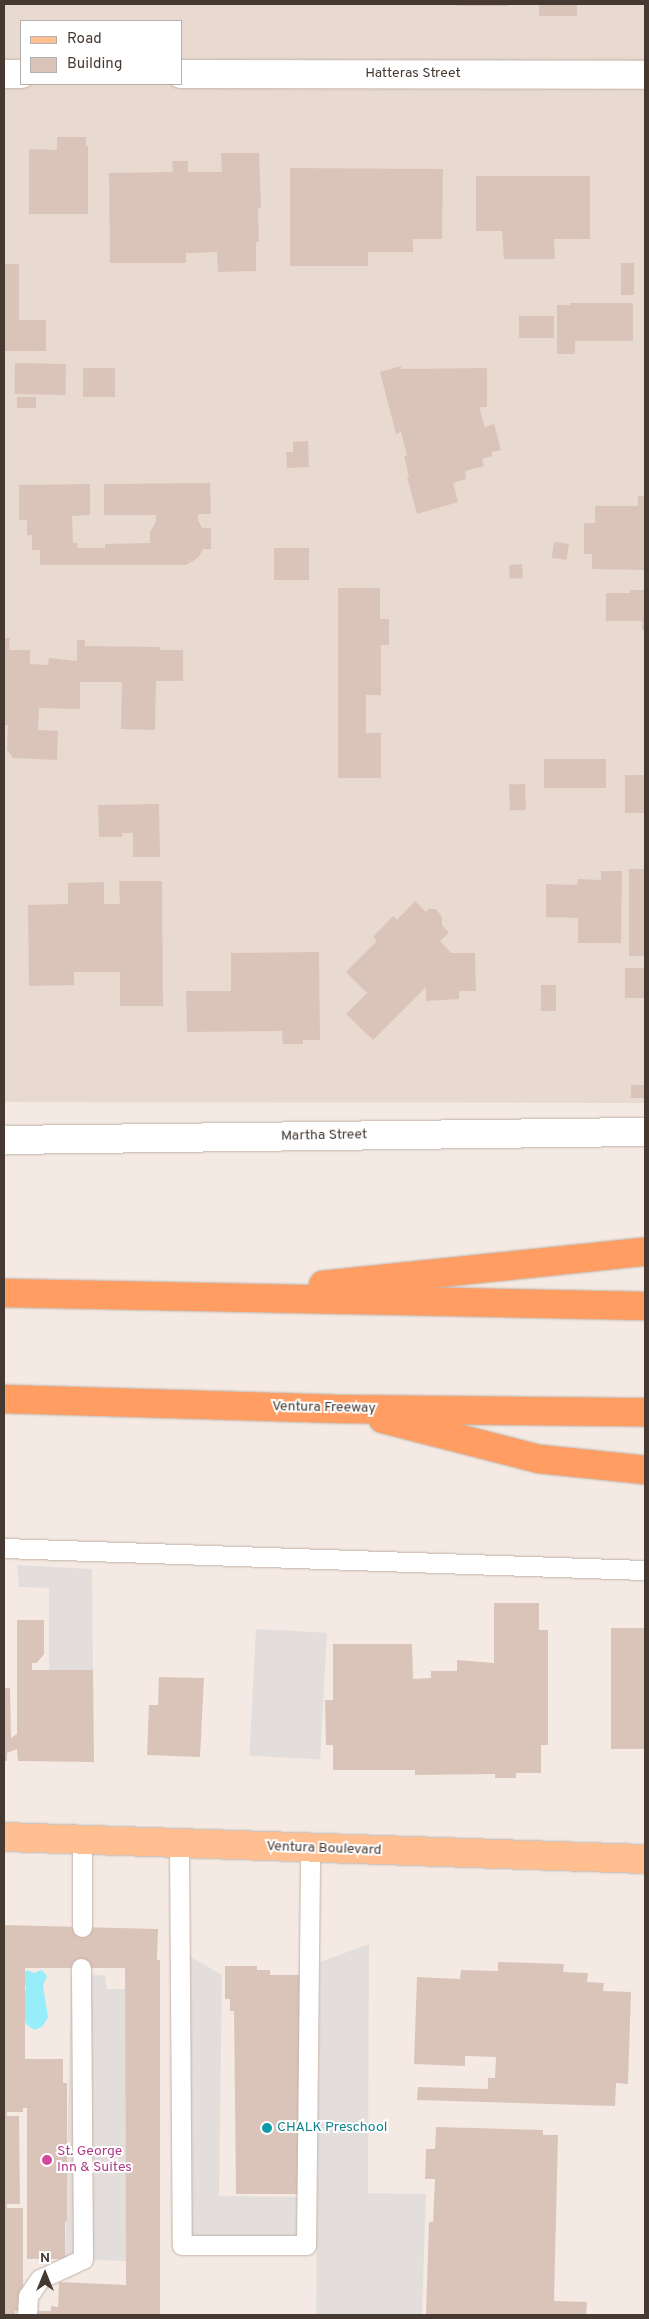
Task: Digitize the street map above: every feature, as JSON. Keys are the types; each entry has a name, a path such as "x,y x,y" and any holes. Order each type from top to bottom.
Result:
{"highway":[{"path":"200,1297 645,1252"},
{"path":"4,1293 645,1306"},
{"name":"Ventura Freeway","path":"4,1399 340,1409 645,1412"},
{"path":"340,1409 539,1459 645,1470"}],"main road":[{"name":"Ventura Boulevard","path":"4,1837 645,1859"}],"street":[{"path":"4,74 20,74"},
{"name":"Hatteras Street","path":"182,74 645,75"},
{"name":"Martha Street","path":"4,1140 645,1132"}],"lane":[{"path":"4,1548 645,1570"},
{"path":"82,1840 82,1927"},
{"path":"180,1844 182,2245 306,2245 310,1848"},
{"path":"27,2315 28,2296 40,2279 83,2259 81,1968"}],"shaded area":[{"path":"4,4 645,4 645,1103 4,1102"},
{"path":"17,1565 92,1569 93,1670 49,1670 49,1588 19,1587"},
{"path":"256,1629 327,1633 320,1760 249,1756"},
{"path":"369,1944 368,2193 426,2194 422,2315 316,2315 320,1962"},
{"path":"181,1951 222,1975 219,2196 306,2197 306,2245 182,2245"},
{"path":"105,1975 107,1989 125,1989 126,2261 65,2259 71,1976"}],"water":[{"path":"27,1970 34,1973 42,1970 47,1976 43,1986 48,2017 43,2026 35,2030 28,2026 21,2017 26,1987 22,1977"}],"building":[{"path":"457,4 508,4 508,6 457,6"},
{"path":"539,4 577,4 577,16 539,16"},
{"path":"57,137 86,137 86,146 88,146 88,214 29,214 29,149 57,150"},
{"path":"221,153 259,153 261,208 258,208 259,242 256,242 256,271 218,272 217,252 186,253 186,263 110,263 109,173 173,172 172,161 188,161 188,172 222,172"},
{"path":"290,168 443,169 442,239 413,239 413,252 368,252 368,266 290,266"},
{"path":"476,176 590,176 590,239 554,239 555,259 504,259 502,231 476,231"},
{"path":"621,263 634,263 634,295 621,295"},
{"path":"4,264 19,264 19,320 46,320 46,351 4,351"},
{"path":"570,303 633,303 633,341 575,341 575,354 557,354 557,305 570,305"},
{"path":"519,316 554,316 554,338 519,338"},
{"path":"15,363 66,364 65,395 14,394"},
{"path":"401,366 401,369 487,368 487,407 479,407 485,427 494,424 501,450 492,452 492,456 482,459 484,466 465,471 466,479 453,483 458,502 417,514 407,477 409,477 404,456 407,455 401,432 396,434 380,372"},
{"path":"83,368 115,368 115,397 83,397"},
{"path":"17,397 36,397 36,408 17,408"},
{"path":"308,441 309,467 287,468 286,452 293,452 293,442"},
{"path":"210,483 211,514 198,514 198,520 202,528 211,528 211,549 203,549 198,558 186,565 40,565 40,550 32,550 32,535 27,535 27,520 19,520 19,485 90,484 90,515 72,516 73,543 77,543 78,548 105,548 105,544 150,543 150,532 156,521 156,515 104,515 104,484"},
{"path":"638,496 645,496 645,570 592,569 592,554 584,554 584,523 595,523 595,506 638,506"},
{"path":"554,542 569,544 567,560 552,558"},
{"path":"274,548 309,548 309,580 274,580"},
{"path":"522,564 523,578 510,579 509,565"},
{"path":"338,588 380,588 380,619 389,619 389,645 381,645 381,695 366,695 366,733 381,733 381,778 338,778"},
{"path":"630,590 645,590 645,630 642,630 642,621 606,621 606,593 630,593"},
{"path":"4,638 10,638 9,650 30,650 30,664 48,665 49,658 77,661 77,640 85,640 85,646 160,647 160,650 183,650 183,681 156,681 155,730 121,729 122,682 80,682 80,709 39,708 38,730 58,731 57,760 13,758 7,750 8,725 4,725"},
{"path":"544,759 606,759 606,788 544,788"},
{"path":"625,775 645,775 645,813 625,813"},
{"path":"525,784 526,810 510,811 509,785"},
{"path":"159,804 160,857 133,857 133,833 122,833 122,837 99,837 98,805"},
{"path":"629,869 645,869 645,956 629,956"},
{"path":"601,871 622,871 621,943 578,943 578,918 546,917 546,884 577,885 578,879 601,880"},
{"path":"119,881 162,881 163,1006 120,1006 120,972 74,972 74,985 29,986 28,905 68,904 68,883 104,882 104,904 120,904"},
{"path":"415,901 426,912 428,909 436,909 442,917 442,925 449,933 440,941 451,953 475,953 476,991 459,991 459,999 426,1001 426,987 373,1040 346,1014 367,993 346,972 377,941 373,937 393,916 397,920"},
{"path":"319,952 320,1040 303,1040 303,1044 283,1044 282,1031 187,1032 186,991 231,991 231,953"},
{"path":"625,968 645,968 645,998 625,998"},
{"path":"541,985 556,985 556,1011 541,1011"},
{"path":"631,1085 645,1085 645,1098 631,1098"},
{"path":"494,1603 539,1603 539,1630 548,1630 548,1745 541,1745 541,1773 516,1773 516,1778 495,1778 495,1774 415,1775 415,1770 333,1770 333,1745 326,1745 325,1700 333,1700 333,1644 412,1644 413,1679 431,1678 431,1671 457,1671 457,1660 494,1663"},
{"path":"17,1620 44,1620 44,1654 37,1663 32,1663 32,1670 93,1670 94,1762 18,1761 17,1749 7,1753 7,1761 4,1761 4,1688 10,1688 11,1738 17,1734"},
{"path":"611,1628 645,1628 645,1749 611,1749"},
{"path":"159,1677 204,1678 200,1757 147,1755 149,1705 158,1705"},
{"name":"St. George Inn & Suites","path":"4,1925 158,1929 157,1960 160,1960 160,2315 36,2315 36,2311 51,2311 51,2306 58,2307 59,2282 126,2285 125,1968 25,1968 25,2059 63,2059 63,2083 67,2083 67,2221 65,2221 65,2259 27,2259 27,2108 23,2108 23,2112 7,2112 7,2116 19,2116 20,2204 7,2204 7,2208 23,2208 23,2285 21,2311 15,2311 15,2315 4,2315"},
{"path":"498,1962 564,1964 563,1972 588,1973 587,1982 604,1983 603,1991 631,1992 628,2084 616,2083 615,2106 417,2100 418,2087 488,2089 488,2078 495,2078 496,2057 465,2056 465,2066 414,2064 417,1977 460,1979 461,1970 498,1971"},
{"name":"CHALK Preschool","path":"225,1966 257,1966 257,1970 270,1970 270,1975 300,1975 299,2194 236,2194 234,2011 230,2011 230,1999 225,1999"},
{"path":"436,2127 543,2130 543,2135 558,2135 554,2301 587,2302 586,2315 426,2315 429,2222 433,2222 435,2179 425,2179 426,2149 435,2149"}],"place":[{"name":"CHALK Preschool","path":"267,2128"},
{"name":"St. George Inn & Suites","path":"47,2160"}]}
